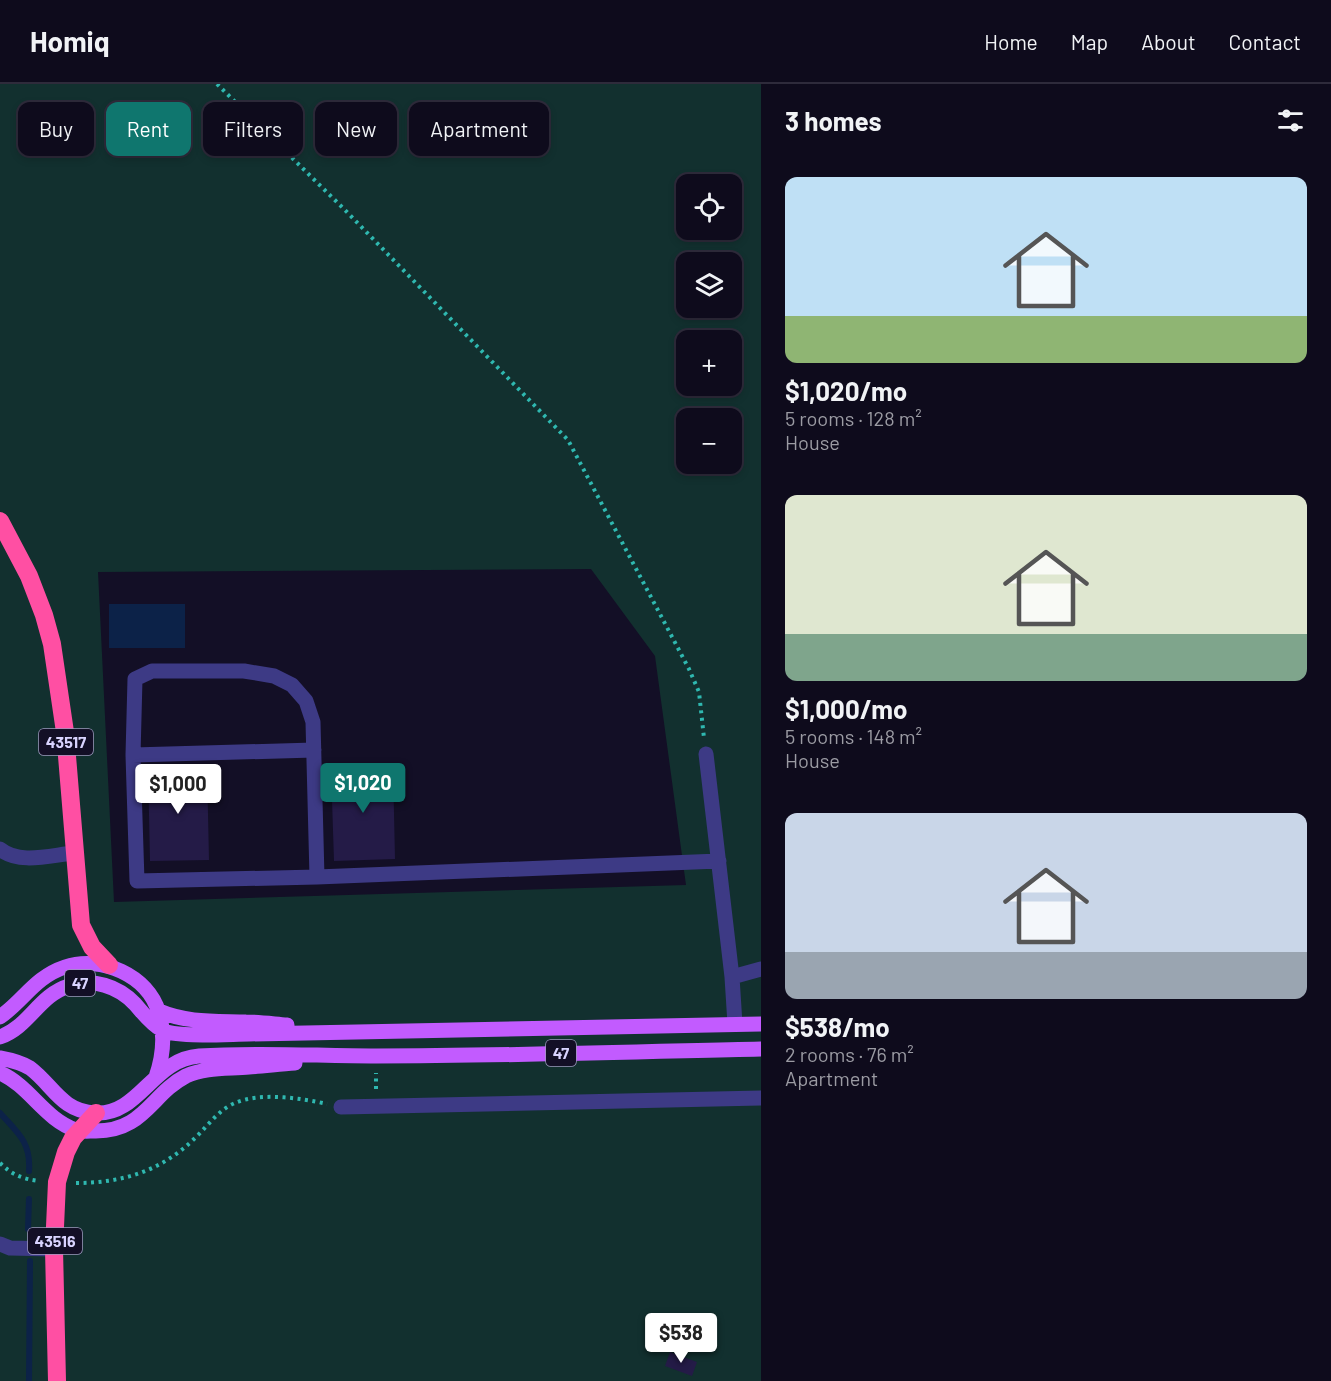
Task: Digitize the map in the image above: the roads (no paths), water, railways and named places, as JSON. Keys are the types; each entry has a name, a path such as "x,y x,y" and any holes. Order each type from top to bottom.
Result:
{"highway":[{"name":"43517","path":"0,520 29,576 52,644 65,732 81,926 99,957 109,965"},
{"name":"43516","path":"57,1381 54,1249 57,1182 66,1152 78,1131 96,1113"}],"main road":[{"name":"47","path":"0,1017 14,1007 38,981 50,973 79,963 109,965 138,982 159,1011 162,1030 160,1064 156,1077"},
{"name":"47","path":"0,1037 14,1031 56,991 81,983 101,984 117,990 128,996 147,1018 162,1030 175,1034 761,1024"},
{"name":"47","path":"159,1011 175,1018 202,1022 248,1022 359,1031"},
{"name":"47","path":"96,1113 124,1106 172,1063 196,1056 249,1054 368,1056 761,1049"},
{"name":"47","path":"78,1131 102,1131 128,1123 146,1112 186,1076 203,1070 368,1056"},
{"path":"0,1058 15,1060 31,1069 58,1098 84,1111 96,1113"},
{"path":"0,1073 27,1091 43,1110 78,1131"}],"street":[{"path":"317,877 313,722 306,701 292,684 274,676 244,671 152,671 135,679 133,755 137,881 317,877 719,861"},
{"path":"133,755 314,750"},
{"path":"706,754 732,977 735,1024"},
{"path":"0,849 8,855 24,858 74,853"},
{"path":"732,977 761,969"},
{"path":"340,1107 761,1098"},
{"path":"0,1244 10,1248 54,1249"}],"water":[{"path":"109,604 185,604 185,648 109,648"}],"waterway":[{"path":"0,1113 22,1139 28,1153 29,1171"},
{"path":"28,1229 29,1199"},
{"path":"29,1381 30,1261"}]}
